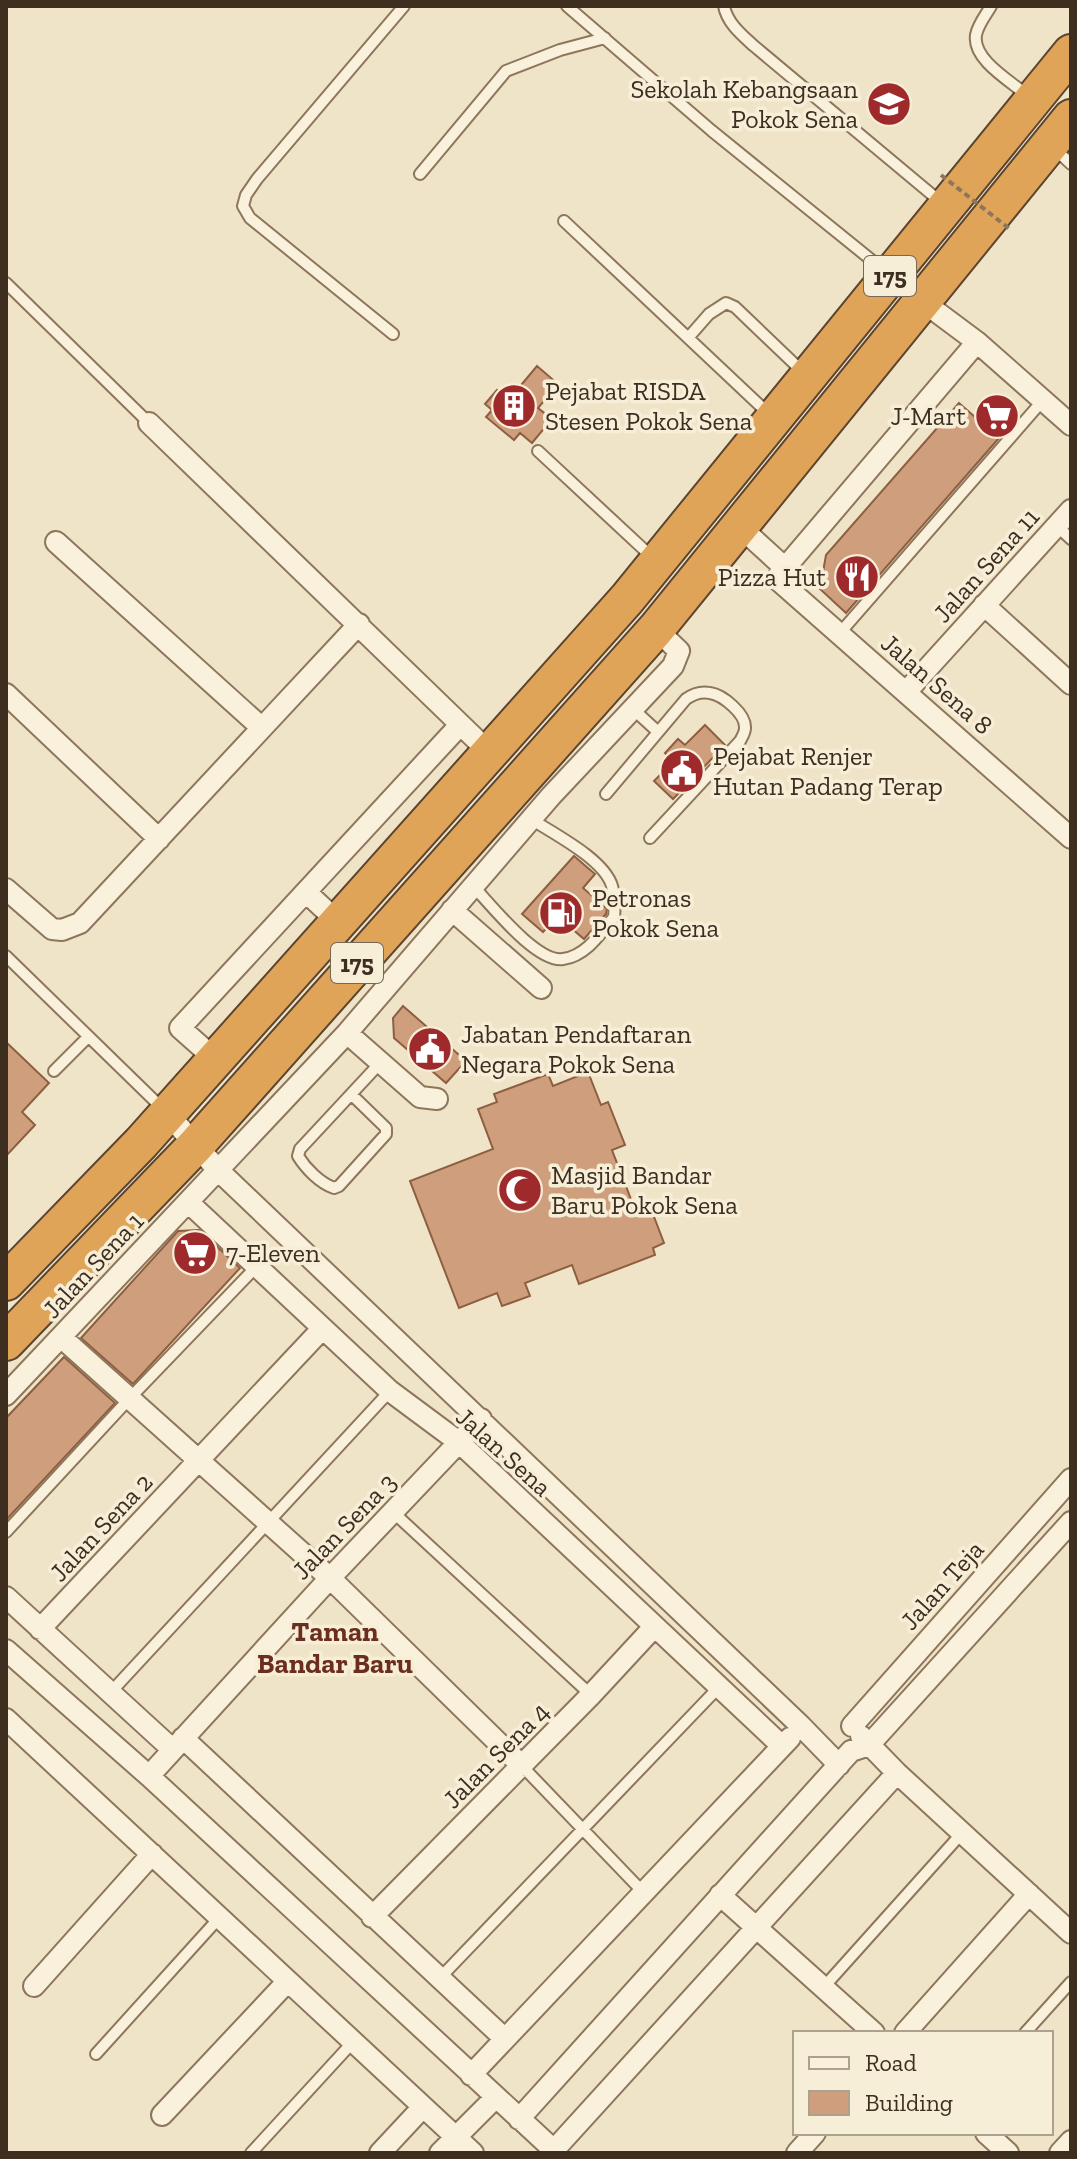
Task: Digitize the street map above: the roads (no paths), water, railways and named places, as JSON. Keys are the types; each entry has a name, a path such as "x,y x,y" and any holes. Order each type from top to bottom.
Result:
{"highway":[{"name":"175","path":"6,1282 167,1113 627,599 891,276 944,191 1033,100 1071,53"},
{"name":"175","path":"6,1342 206,1158 446,863 517,808 656,629 922,301 1064,142"}],"street":[{"path":"922,301 977,342 1071,425"},
{"path":"739,526 785,568 977,342"},
{"path":"149,423 489,752"},
{"name":"Jalan Sena 11","path":"907,691 984,605 1066,525"},
{"path":"56,542 262,728"},
{"name":"Jalan Sena 8","path":"785,568 779,575 781,584 1069,833"},
{"path":"984,605 1071,684"},
{"path":"6,889 52,929 72,928 80,923 359,624"},
{"name":"Jalan Sena 1","path":"6,1395 188,1202 206,1158 347,1033 474,887 517,808 633,709 677,659 679,651 676,645 656,629"},
{"path":"6,694 159,839"},
{"path":"215,1059 180,1028 460,725"},
{"path":"446,863 474,887"},
{"path":"307,893 338,922"},
{"path":"452,910 541,988"},
{"path":"347,1033 420,1097 437,1099"},
{"path":"167,1113 206,1158 801,1726 897,1773 1071,1933"},
{"name":"Jalan Sena","path":"188,1202 390,1391 460,1443 782,1746"},
{"name":"Jalan Sena 2","path":"40,1629 322,1329"},
{"path":"61,1337 330,1578 522,1766"},
{"name":"Jalan Sena 3","path":"149,1776 481,1419"},
{"name":"Jalan Teja","path":"853,1754 852,1726 1071,1479"},
{"name":"Jalan Teja","path":"519,2119 720,1895 1071,1522"},
{"path":"6,1597 110,1693 177,1743 505,2039"},
{"name":"Jalan Sena 4","path":"372,1917 654,1627"},
{"path":"6,1650 149,1776 556,2152 897,1773"},
{"path":"6,1719 473,2153"},
{"path":"471,2075 801,1726"},
{"path":"34,1986 152,1854"},
{"path":"907,2031 1029,1894"},
{"path":"720,1895 872,2031"},
{"path":"162,2115 287,1982"},
{"path":"440,2153 495,2098"},
{"path":"380,2153 422,2108"},
{"path":"797,2153 813,2135"},
{"path":"988,2135 1008,2153"},
{"path":"1060,2153 1071,2141"}],"lane":[{"path":"393,334 250,218 243,206 246,195 257,179 404,6"},
{"path":"567,6 712,131 891,276"},
{"path":"724,6 736,29 754,46 944,191"},
{"path":"991,6 976,36 977,48 984,58 1033,100"},
{"path":"420,174 506,71 560,50 605,38"},
{"path":"564,221 775,419"},
{"path":"6,283 149,423"},
{"path":"688,338 709,314 726,303 735,307 808,377"},
{"path":"839,634 1044,399"},
{"path":"538,451 657,562"},
{"path":"606,794 686,699 695,693 708,692 730,704 742,718 745,727 740,741 650,838"},
{"path":"633,709 657,731"},
{"path":"474,887 537,951 552,960 566,959 592,944 614,917 612,883 602,870 575,847 517,808"},
{"path":"6,956 167,1113"},
{"path":"54,1071 88,1037"},
{"path":"351,1094 386,1128 386,1134 334,1188 322,1183 298,1156 300,1149 351,1094 381,1062"},
{"path":"6,1532 256,1267"},
{"path":"110,1693 390,1391"},
{"path":"394,1513 591,1695"},
{"path":"439,1979 719,1687"},
{"path":"522,1766 643,1892"},
{"path":"823,1988 962,1833"},
{"path":"96,2054 219,1918"},
{"path":"1027,2031 1071,1982"},
{"path":"251,2153 352,2043"}],"place":[{"name":"Sekolah Kebangsaan Pokok Sena","path":"889,104"},
{"name":"Pejabat RISDA Stesen Pokok Sena","path":"514,406"},
{"name":"J-Mart","path":"997,416"},
{"name":"Pizza Hut","path":"857,577"},
{"name":"Pejabat Renjer Hutan Padang Terap","path":"682,771"},
{"name":"Petronas Pokok Sena","path":"561,913"},
{"name":"Jabatan Pendaftaran Negara Pokok Sena","path":"430,1049"},
{"name":"Masjid Bandar Baru Pokok Sena","path":"520,1190"},
{"name":"7-Eleven","path":"195,1253"}],"district":[{"name":"Taman Bandar Baru","path":"335,1647"}]}
